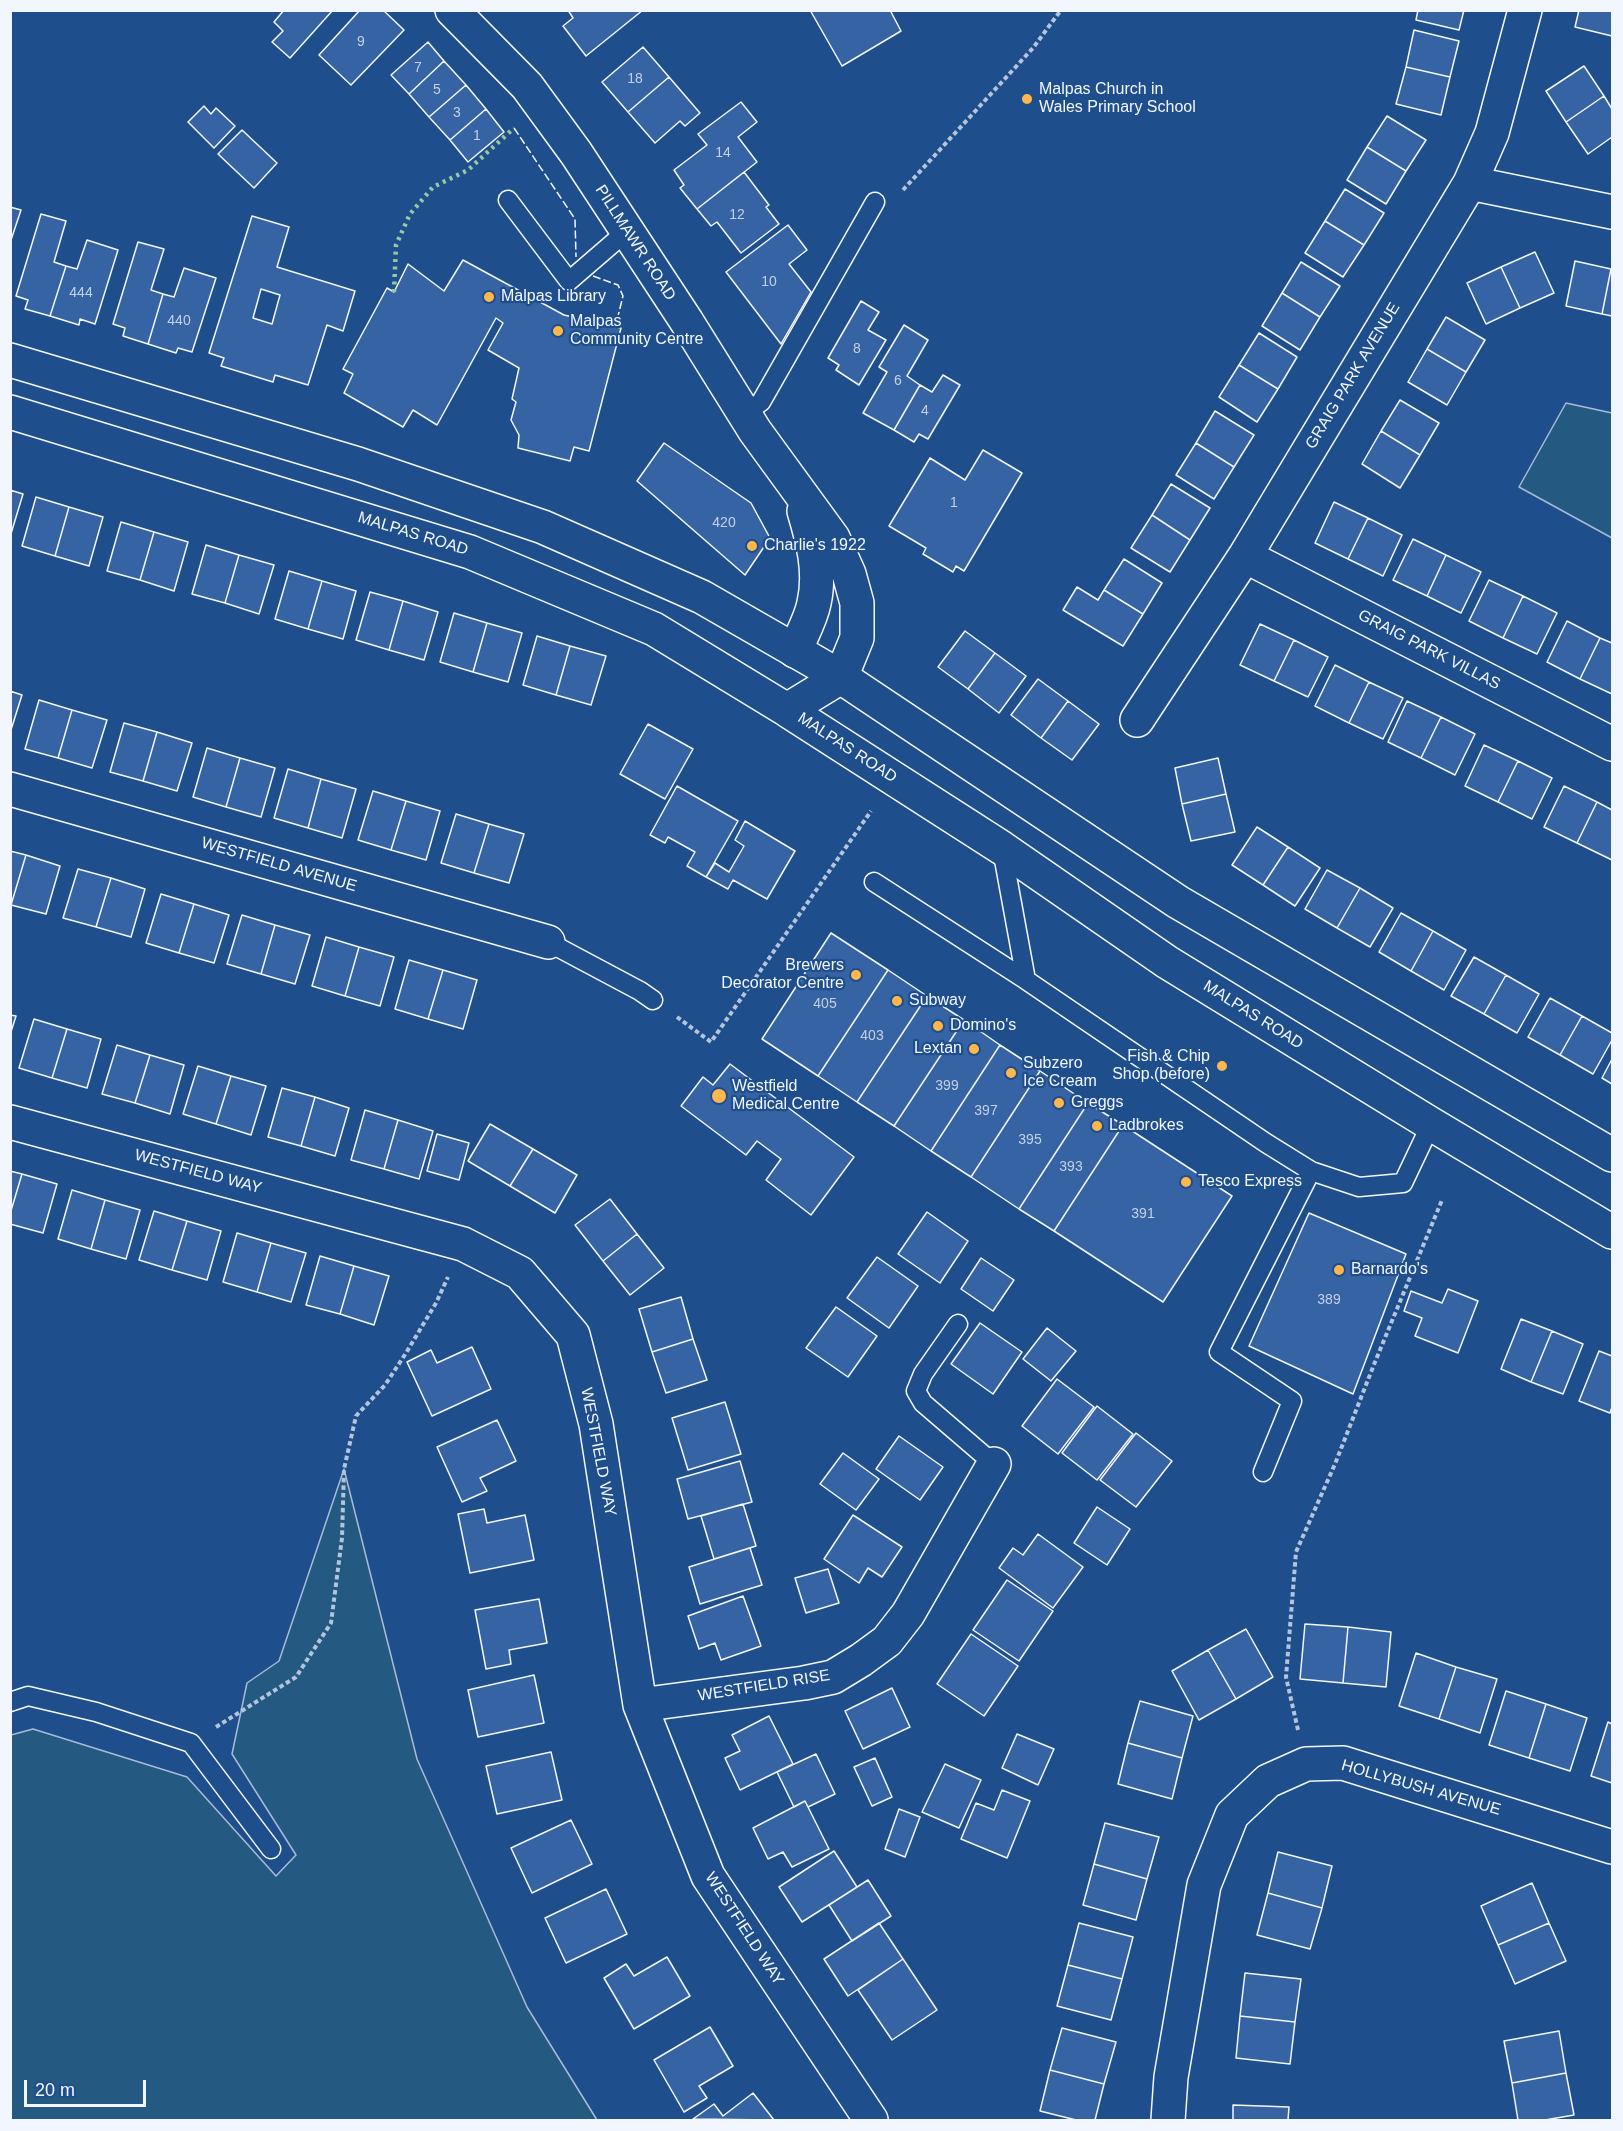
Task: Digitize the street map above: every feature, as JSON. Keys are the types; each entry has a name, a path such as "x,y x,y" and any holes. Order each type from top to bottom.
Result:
{"street":[{"name":"PILLMAWR ROAD","path":"452,10 527,86 576,153 744,414 833,538 849,574 857,603 858,639 841,677"},
{"name":"GRAIG PARK AVENUE","path":"1137,720 1245,556 1470,183 1492,133 1525,10"},
{"path":"1470,183 1612,212"},
{"path":"10,360 358,464 543,527 702,597 841,677 1178,903 1612,1155"},
{"name":"MALPAS ROAD","path":"10,412 470,552 654,629 787,710 1002,848 1167,962 1612,1232"},
{"name":"PILLMAWR ROAD","path":"787,710 795,651 814,604 817,577 814,542 798,491"},
{"name":"GRAIG PARK VILLAS","path":"1245,556 1612,744"},
{"path":"787,710 841,677"},
{"name":"WESTFIELD AVENUE","path":"10,789 548,942"},
{"name":"WESTFIELD WAY","path":"10,1122 463,1244 520,1273 573,1335 596,1424 639,1705 708,1876 872,2121"},
{"name":"WESTFIELD RISE","path":"639,1705 804,1683 833,1677 861,1660 887,1641 908,1614 994,1464"},
{"name":"HOLLYBUSH AVENUE","path":"1168,2121 1172,2078 1204,1885 1232,1815 1268,1781 1306,1764 1343,1762 1612,1847"}],"lane":[{"path":"508,200 569,281 627,231"},
{"path":"744,414 760,402 875,202"},
{"path":"1002,848 1026,980"},
{"path":"874,882 1026,980 1311,1171 1359,1187 1403,1183 1431,1124"},
{"path":"548,942 653,1000"},
{"path":"1263,1472 1292,1401 1219,1352 1311,1171"},
{"path":"958,1324 923,1374 916,1391 923,1403 994,1464"},
{"path":"10,1702 28,1696 96,1712 191,1743 272,1848"}],"path":[{"path":"901,192 1033,48 1061,10"},
{"path":"653,1000 711,1042 872,811"},
{"path":"1306,1764 1286,1677 1296,1552 1335,1464 1374,1362 1442,1200"},
{"path":"191,1743 296,1677 331,1623 342,1538 344,1469 356,1416 385,1385 406,1353 436,1303 463,1244"}],"shaded area":[{"path":"1566,403 1612,413 1612,538 1519,487"},
{"path":"344,1469 417,1759 527,2007 597,2120 11,2120 11,1735 33,1729 187,1777 276,1876 296,1855 232,1754 247,1683 279,1661"}],"building":[{"path":"284,10 333,10 290,58 272,42 283,31 274,22"},
{"path":"360,10 383,10 404,30 351,85 319,55"},
{"path":"568,10 643,10 586,56 563,26 573,18"},
{"path":"810,10 890,10 901,31 842,66"},
{"path":"1418,10 1464,10 1459,30 1416,20"},
{"path":"1579,10 1612,10 1612,36 1575,27"},
{"path":"1414,30 1459,41 1450,77 1406,67"},
{"path":"428,42 444,61 409,94 391,75"},
{"path":"643,47 669,77 628,112 602,82"},
{"path":"444,61 466,85 429,117 409,94"},
{"path":"1584,66 1604,96 1566,122 1546,91"},
{"path":"1406,67 1450,77 1441,115 1396,104"},
{"path":"669,77 700,113 685,126 680,121 655,143 628,112"},
{"path":"466,85 486,109 450,140 429,117"},
{"path":"1604,96 1612,109 1612,137 1588,154 1566,122"},
{"path":"741,102 757,122 738,137 757,162 697,209 680,188 684,185 674,170 707,145 698,134"},
{"path":"204,106 211,114 216,108 235,126 214,148 188,122"},
{"path":"486,109 504,132 468,162 450,140"},
{"path":"1387,116 1426,140 1406,171 1367,147"},
{"path":"242,130 277,163 254,188 218,154"},
{"path":"1367,147 1406,171 1386,204 1347,180"},
{"path":"744,172 769,205 766,207 779,224 741,253 717,222 711,226 697,209"},
{"path":"1345,189 1384,213 1364,245 1325,221"},
{"path":"10,207 21,210 10,243"},
{"path":"41,214 66,221 54,262 66,266 50,316 25,309 28,300 16,296"},
{"path":"252,216 289,227 277,267 355,291 343,331 327,325 308,385 275,375 273,382 221,366 224,358 209,353","holes":["261,289 280,295 272,324 253,318"]},
{"path":"1325,221 1364,245 1343,277 1305,253"},
{"path":"788,225 807,250 789,264 811,292 781,344 726,272"},
{"path":"87,240 118,250 95,324 80,319 79,325 50,316 66,266 77,269"},
{"path":"138,242 164,249 151,290 163,294 148,344 123,336 125,328 113,324"},
{"path":"1535,252 1554,293 1520,308 1501,267"},
{"path":"463,260 564,315 621,328 589,451 574,447 570,461 518,448 519,435 511,420 516,402 512,399 519,368 488,350 503,323 496,318 437,425 413,410 403,427 344,393 353,374 343,369 387,288 394,292 408,264 444,291"},
{"path":"1575,261 1611,269 1602,314 1566,306"},
{"path":"1301,262 1340,286 1320,317 1282,293"},
{"path":"1501,267 1520,308 1486,324 1467,283"},
{"path":"184,268 216,278 192,352 178,348 176,353 148,344 163,294 174,297"},
{"path":"1612,269 1612,316 1602,314"},
{"path":"1282,293 1320,317 1300,350 1262,326"},
{"path":"861,301 879,312 868,330 886,340 859,385 836,370 839,365 828,358"},
{"path":"1446,317 1485,340 1466,372 1427,349"},
{"path":"904,325 928,340 907,376 920,385 894,430 863,413 887,372 879,367"},
{"path":"1259,333 1297,357 1278,389 1239,365"},
{"path":"1427,349 1466,372 1447,405 1408,382"},
{"path":"1239,365 1278,389 1257,422 1219,397"},
{"path":"943,375 960,385 928,439 919,434 914,442 894,430 920,385 932,392"},
{"path":"1400,400 1439,423 1420,455 1381,431"},
{"path":"1215,411 1254,435 1234,467 1196,443"},
{"path":"1381,431 1420,455 1400,488 1362,464"},
{"path":"664,443 751,503 770,538 745,575 637,481"},
{"path":"1196,443 1234,467 1214,499 1176,475"},
{"path":"983,450 1022,473 964,571 956,566 953,572 923,554 926,548 889,526 930,458 965,480"},
{"path":"1171,484 1210,508 1190,540 1152,515"},
{"path":"10,490 23,494 10,537"},
{"path":"36,497 69,507 55,556 22,546"},
{"path":"1334,502 1368,518 1348,559 1315,543"},
{"path":"69,507 103,517 89,566 55,556"},
{"path":"1152,515 1190,540 1170,572 1131,548"},
{"path":"1368,518 1402,535 1383,576 1348,559"},
{"path":"121,522 154,532 140,580 107,571"},
{"path":"154,532 188,542 174,591 140,580"},
{"path":"1413,539 1446,555 1427,596 1393,580"},
{"path":"206,545 239,555 225,603 192,594"},
{"path":"239,555 274,565 259,614 225,603"},
{"path":"1446,555 1481,572 1461,613 1427,596"},
{"path":"1124,559 1162,583 1143,614 1104,590"},
{"path":"289,571 322,581 308,629 275,619"},
{"path":"1489,580 1523,596 1503,638 1469,621"},
{"path":"322,581 356,591 343,639 308,629"},
{"path":"1077,587 1098,600 1104,590 1143,614 1123,646 1063,610"},
{"path":"370,592 403,601 389,650 356,640"},
{"path":"1523,596 1557,613 1537,654 1503,638"},
{"path":"403,601 438,612 424,660 389,650"},
{"path":"454,613 487,623 473,672 440,662"},
{"path":"1567,621 1600,638 1580,679 1547,662"},
{"path":"487,623 522,633 508,682 473,672"},
{"path":"1260,624 1294,640 1274,681 1240,665"},
{"path":"965,631 995,653 968,689 938,667"},
{"path":"537,636 570,646 556,695 523,685"},
{"path":"1600,638 1612,643 1612,694 1580,679"},
{"path":"1294,640 1328,657 1308,697 1274,681"},
{"path":"570,646 606,656 591,705 556,695"},
{"path":"995,653 1026,676 999,713 968,689"},
{"path":"1335,665 1369,682 1349,723 1315,706"},
{"path":"1038,679 1068,701 1041,738 1011,715"},
{"path":"1369,682 1403,698 1383,739 1349,723"},
{"path":"10,691 22,695 10,733"},
{"path":"39,700 72,710 58,758 25,749"},
{"path":"1068,701 1099,724 1072,760 1041,738"},
{"path":"1407,701 1441,717 1421,758 1388,742"},
{"path":"72,710 107,720 92,768 58,758"},
{"path":"1441,717 1475,734 1455,775 1421,758"},
{"path":"124,723 157,732 143,781 110,772"},
{"path":"648,724 693,749 665,799 620,774"},
{"path":"157,732 192,743 177,791 143,781"},
{"path":"1484,745 1518,761 1498,802 1465,786"},
{"path":"207,748 240,758 226,807 193,797"},
{"path":"240,758 275,768 261,817 226,807"},
{"path":"1218,758 1226,794 1182,804 1175,768"},
{"path":"1518,761 1552,778 1532,819 1498,802"},
{"path":"288,769 321,779 308,828 274,818"},
{"path":"321,779 356,789 342,838 308,828"},
{"path":"677,786 738,821 706,877 687,866 695,852 668,837 665,843 650,835"},
{"path":"1564,786 1597,802 1577,843 1544,827"},
{"path":"373,791 406,801 391,850 358,840"},
{"path":"1226,794 1235,832 1191,841 1182,804"},
{"path":"406,801 440,811 426,860 391,850"},
{"path":"1597,802 1612,810 1612,860 1577,843"},
{"path":"456,814 489,824 474,873 441,863"},
{"path":"745,821 795,851 767,899 733,880 728,889 706,877 715,863 729,872 744,846 735,840"},
{"path":"489,824 524,834 509,883 474,873"},
{"path":"1257,827 1288,847 1263,885 1232,865"},
{"path":"1288,847 1320,868 1295,906 1263,885"},
{"path":"10,851 26,855 11,905 10,904"},
{"path":"26,855 60,866 46,914 11,905"},
{"path":"78,869 111,878 96,927 63,918"},
{"path":"1327,870 1360,888 1337,928 1305,909"},
{"path":"111,878 145,889 131,937 96,927"},
{"path":"1360,888 1393,908 1370,947 1337,928"},
{"path":"161,894 194,904 179,953 146,943"},
{"path":"194,904 229,915 214,963 179,953"},
{"path":"1401,913 1433,931 1411,971 1379,952"},
{"path":"242,915 275,925 261,974 227,964"},
{"path":"275,925 310,935 295,984 261,974"},
{"path":"1433,931 1466,950 1444,990 1411,971"},
{"path":"831,933 888,970 818,1076 762,1039"},
{"path":"326,937 359,947 345,996 312,986"},
{"path":"359,947 394,957 380,1006 345,996"},
{"path":"1474,957 1506,975 1484,1014 1451,996"},
{"path":"409,960 443,970 428,1019 395,1009"},
{"path":"443,970 477,980 463,1029 428,1019"},
{"path":"888,970 927,996 857,1102 818,1076"},
{"path":"1506,975 1539,994 1517,1033 1484,1014"},
{"path":"927,996 964,1020 894,1126 857,1102"},
{"path":"1550,998 1582,1016 1560,1055 1528,1037"},
{"path":"10,1015 16,1016 10,1035"},
{"path":"1582,1016 1612,1033 1612,1040 1593,1074 1560,1055"},
{"path":"34,1019 67,1029 52,1078 19,1068"},
{"path":"964,1020 1000,1045 931,1151 894,1126"},
{"path":"67,1029 101,1039 87,1088 52,1078"},
{"path":"117,1045 150,1055 135,1103 102,1094"},
{"path":"1000,1045 1040,1071 971,1177 931,1151"},
{"path":"150,1055 184,1065 170,1114 135,1103"},
{"path":"1612,1059 1612,1084 1602,1078"},
{"path":"730,1064 854,1157 811,1215 766,1180 781,1159 757,1141 746,1155 681,1106 703,1077 713,1085"},
{"path":"198,1066 231,1076 216,1124 183,1114"},
{"path":"1040,1071 1088,1103 1019,1209 971,1177"},
{"path":"231,1076 266,1086 251,1135 216,1124"},
{"path":"282,1088 315,1097 301,1146 268,1137"},
{"path":"315,1097 349,1108 335,1156 301,1146"},
{"path":"1088,1103 1123,1125 1054,1231 1019,1209"},
{"path":"365,1110 398,1120 384,1169 351,1160"},
{"path":"398,1120 433,1131 419,1179 384,1169"},
{"path":"490,1124 533,1149 510,1186 468,1161"},
{"path":"1123,1125 1232,1196 1163,1302 1054,1231"},
{"path":"437,1134 469,1143 459,1180 427,1171"},
{"path":"533,1149 577,1175 555,1213 510,1186"},
{"path":"10,1171 22,1174 10,1214"},
{"path":"22,1174 57,1184 43,1233 10,1224 10,1214"},
{"path":"72,1190 105,1200 91,1249 58,1239"},
{"path":"610,1199 637,1234 603,1261 575,1225"},
{"path":"105,1200 140,1210 126,1259 91,1249"},
{"path":"154,1211 187,1221 172,1270 139,1260"},
{"path":"927,1212 968,1241 940,1283 898,1254"},
{"path":"1309,1213 1406,1254 1353,1394 1249,1346"},
{"path":"187,1221 221,1231 207,1280 172,1270"},
{"path":"237,1233 271,1243 257,1292 223,1282"},
{"path":"637,1234 664,1268 630,1295 603,1261"},
{"path":"271,1243 306,1253 291,1302 257,1292"},
{"path":"320,1256 354,1266 340,1314 306,1305"},
{"path":"877,1257 918,1286 889,1328 847,1298"},
{"path":"981,1258 1014,1280 993,1311 961,1289"},
{"path":"354,1266 389,1276 374,1325 340,1314"},
{"path":"1448,1289 1478,1301 1458,1353 1415,1336 1422,1318 1404,1311 1411,1291 1442,1303"},
{"path":"681,1297 693,1339 652,1352 639,1309"},
{"path":"836,1307 877,1336 848,1377 806,1348"},
{"path":"1521,1319 1552,1331 1531,1382 1501,1369"},
{"path":"980,1323 1022,1352 993,1394 951,1364"},
{"path":"1047,1328 1076,1351 1051,1381 1023,1359"},
{"path":"1552,1331 1583,1344 1563,1394 1531,1382"},
{"path":"693,1339 707,1380 666,1393 652,1352"},
{"path":"472,1347 491,1389 432,1416 407,1362 431,1350 437,1363"},
{"path":"1599,1351 1612,1356 1610,1413 1579,1401"},
{"path":"1057,1379 1094,1407 1058,1454 1022,1426"},
{"path":"725,1402 741,1454 688,1470 672,1418"},
{"path":"1097,1406 1133,1434 1097,1480 1062,1453"},
{"path":"497,1420 516,1461 480,1478 487,1491 462,1502 437,1447"},
{"path":"1136,1433 1172,1461 1136,1507 1100,1480"},
{"path":"899,1436 943,1467 920,1500 876,1469"},
{"path":"843,1453 879,1479 856,1510 820,1484"},
{"path":"740,1461 752,1502 688,1519 677,1479"},
{"path":"743,1504 756,1546 714,1559 701,1516"},
{"path":"1097,1507 1130,1529 1107,1565 1074,1543"},
{"path":"484,1509 487,1523 525,1515 534,1560 470,1573 458,1514"},
{"path":"853,1515 902,1547 882,1577 868,1568 859,1583 824,1559"},
{"path":"1038,1534 1083,1567 1053,1608 999,1568 1013,1548 1023,1555"},
{"path":"750,1548 762,1585 700,1604 689,1567"},
{"path":"828,1569 839,1603 806,1613 795,1578"},
{"path":"1007,1580 1053,1611 1019,1661 973,1630"},
{"path":"743,1596 761,1646 721,1660 715,1643 699,1649 688,1616"},
{"path":"539,1599 547,1643 509,1650 511,1664 486,1669 475,1610"},
{"path":"1305,1624 1348,1627 1343,1683 1300,1679"},
{"path":"1348,1627 1391,1632 1386,1687 1343,1683"},
{"path":"1246,1629 1273,1677 1236,1699 1208,1650"},
{"path":"971,1634 1018,1666 984,1716 937,1684"},
{"path":"1208,1650 1236,1699 1199,1720 1172,1671"},
{"path":"1416,1653 1456,1667 1439,1719 1399,1706"},
{"path":"1456,1667 1497,1679 1480,1733 1439,1719"},
{"path":"534,1675 544,1723 478,1737 468,1690"},
{"path":"892,1688 910,1727 863,1749 845,1711"},
{"path":"1506,1691 1546,1704 1529,1758 1489,1745"},
{"path":"1140,1701 1193,1716 1182,1758 1128,1743"},
{"path":"1546,1704 1587,1718 1570,1771 1529,1758"},
{"path":"769,1716 793,1764 740,1790 725,1758 740,1751 732,1735"},
{"path":"1608,1722 1612,1724 1612,1783 1591,1776"},
{"path":"1017,1734 1054,1749 1038,1785 1002,1768"},
{"path":"1128,1743 1182,1758 1172,1799 1118,1784"},
{"path":"551,1752 562,1800 497,1814 486,1766"},
{"path":"816,1754 835,1794 808,1807 805,1801 794,1807 777,1772"},
{"path":"875,1758 892,1797 872,1806 854,1767"},
{"path":"945,1764 981,1780 959,1828 922,1812"},
{"path":"1002,1790 1030,1801 1007,1858 961,1839 976,1803 994,1810"},
{"path":"805,1801 829,1849 792,1867 783,1852 768,1859 753,1828"},
{"path":"899,1809 920,1817 905,1857 885,1849"},
{"path":"571,1820 592,1864 532,1893 511,1848"},
{"path":"1105,1823 1159,1837 1147,1879 1094,1864"},
{"path":"834,1851 857,1887 802,1922 779,1887"},
{"path":"1278,1852 1332,1866 1322,1908 1268,1893"},
{"path":"1094,1864 1147,1879 1136,1920 1083,1905"},
{"path":"868,1880 891,1916 852,1941 829,1905"},
{"path":"1532,1883 1549,1923 1498,1945 1481,1906"},
{"path":"606,1889 627,1934 566,1963 545,1918"},
{"path":"1268,1893 1322,1908 1310,1949 1257,1935"},
{"path":"879,1923 903,1959 848,1996 824,1959"},
{"path":"1079,1923 1133,1937 1122,1979 1068,1965"},
{"path":"1549,1923 1566,1961 1515,1984 1498,1945"},
{"path":"667,1957 690,1996 634,2029 604,1978 626,1964 634,1976"},
{"path":"903,1959 937,2010 892,2040 858,1990"},
{"path":"1068,1965 1122,1979 1111,2020 1057,2006"},
{"path":"1245,1973 1301,1979 1295,2022 1240,2016"},
{"path":"1240,2016 1295,2022 1290,2064 1236,2058"},
{"path":"710,2027 733,2066 699,2086 707,2098 684,2112 654,2060"},
{"path":"1062,2028 1116,2042 1104,2084 1050,2070"},
{"path":"1559,2031 1566,2073 1512,2083 1504,2041"},
{"path":"1050,2070 1104,2084 1095,2120 1076,2120 1040,2111"},
{"path":"1566,2073 1574,2115 1545,2120 1518,2120 1512,2083"},
{"path":"753,2093 774,2120 693,2119 714,2104 723,2116"},
{"path":"1233,2105 1289,2107 1288,2120 1233,2120"}],"hedge":[{"path":"394,292 396,245 410,214 433,187 468,170 514,128"}],"fence":[{"path":"514,128 575,219 576,257"},
{"path":"593,276 618,285 623,296 615,328"}],"place":[{"name":"Malpas Church in Wales Primary School","path":"1027,99"},
{"name":"Malpas Library","path":"489,297"},
{"name":"Malpas Community Centre","path":"558,331"},
{"name":"Charlie's 1922","path":"752,546"},
{"name":"Brewers Decorator Centre","path":"856,975"},
{"name":"Subway","path":"897,1001"},
{"name":"Domino's","path":"938,1026"},
{"name":"Lextan","path":"974,1049"},
{"name":"Fish & Chip Shop (before)","path":"1222,1066"},
{"name":"Subzero Ice Cream","path":"1011,1073"},
{"name":"Westfield Medical Centre","path":"719,1096"},
{"name":"Greggs","path":"1059,1103"},
{"name":"Ladbrokes","path":"1097,1126"},
{"name":"Tesco Express","path":"1186,1182"},
{"name":"Barnardo's","path":"1339,1270"}]}
